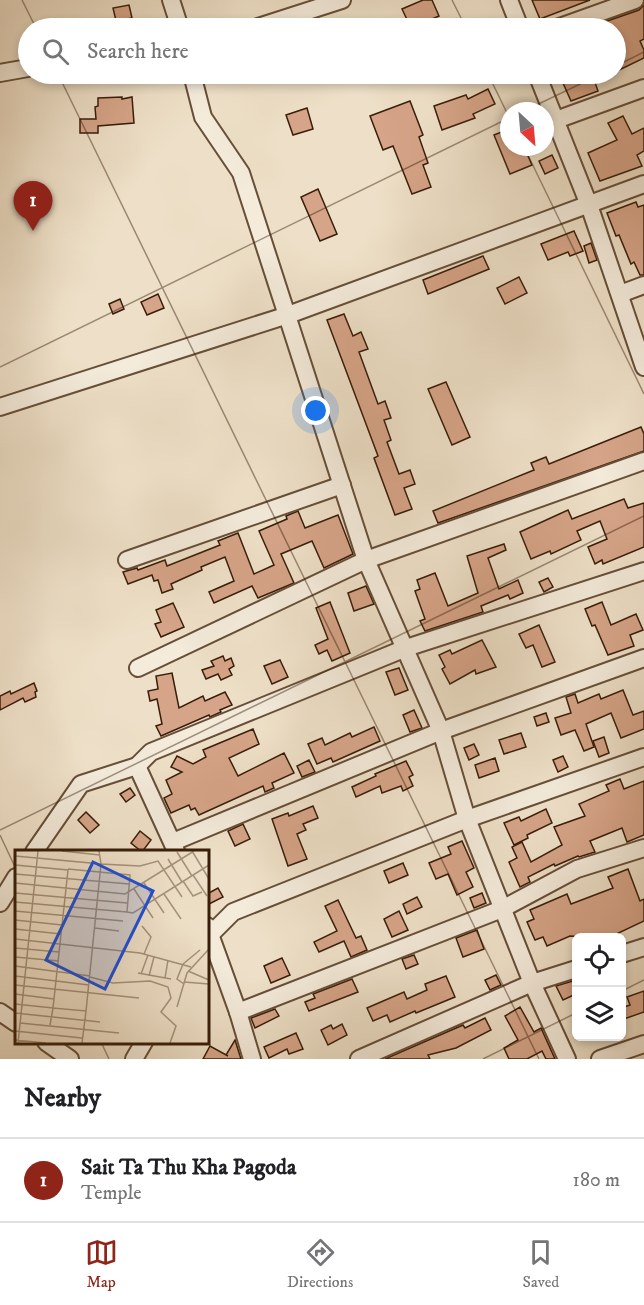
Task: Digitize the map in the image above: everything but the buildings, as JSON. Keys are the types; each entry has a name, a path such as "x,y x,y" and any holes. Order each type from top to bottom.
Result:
{"street":[{"path":"171,0 177,18"},
{"path":"286,18 342,0"},
{"path":"509,0 516,18"},
{"path":"585,18 635,0"},
{"path":"0,73 18,70"},
{"path":"195,84 203,117 241,173 366,560 441,731 467,819 532,983 567,1059"},
{"path":"541,84 589,205 644,367"},
{"path":"556,120 644,88"},
{"path":"0,407 288,315 644,184"},
{"path":"620,294 644,285"},
{"path":"138,668 366,560 644,461"},
{"path":"127,560 342,485"},
{"path":"35,850 81,784 137,766 152,752 406,648 644,571"},
{"path":"137,766 175,847 441,731 644,658"},
{"path":"252,1059 238,1012 208,932 233,912 467,819 644,757"},
{"path":"238,1012 502,909 578,869 644,848"},
{"path":"6,896 15,879"},
{"path":"626,952 644,946"},
{"path":"358,1059 532,983 572,970"},
{"path":"0,1012 15,1022"},
{"path":"48,1044 70,1059"},
{"path":"134,1059 143,1044"},
{"path":"600,1059 644,1044"}],"place":[{"name":"Sait Ta Thu Kha Pagoda","path":"33,231"}]}
